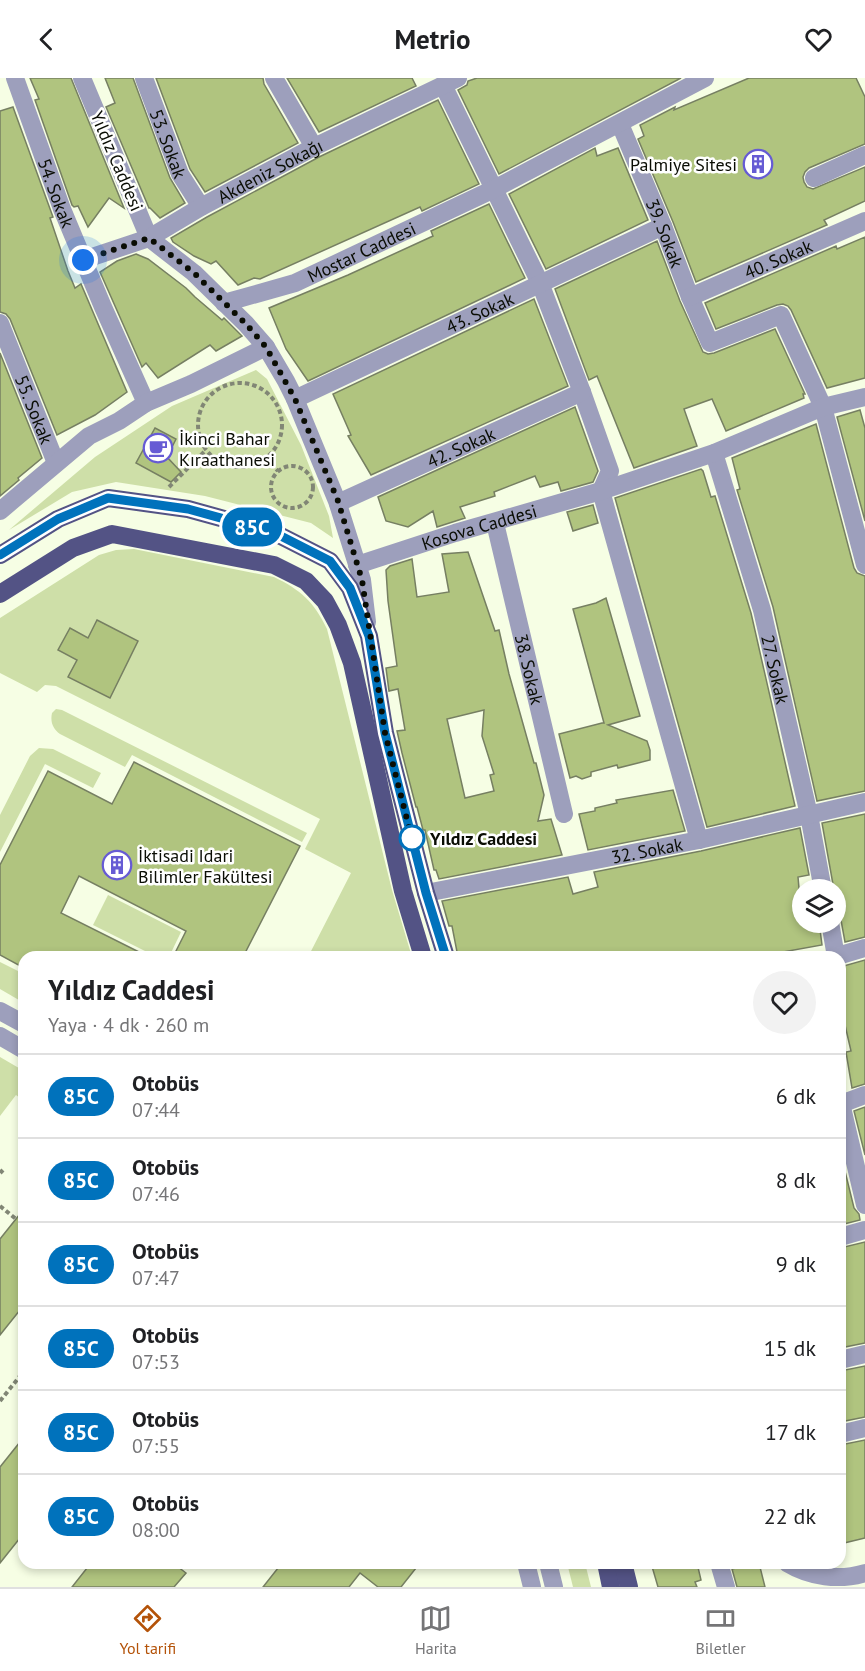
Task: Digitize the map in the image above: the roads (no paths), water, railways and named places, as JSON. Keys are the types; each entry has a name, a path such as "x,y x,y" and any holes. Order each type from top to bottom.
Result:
{"main road":[{"path":"0,555 58,519 108,498 188,509 275,533 330,561 350,588 369,636"},
{"path":"0,594 73,548 112,534 274,565 306,581 324,601 338,625 352,663 403,891 421,951"},
{"name":"Yıldız Caddesi","path":"369,636 385,733 426,893 444,951"},
{"path":"607,1569 611,1587"},
{"path":"624,1569 629,1587"}],"street":[{"name":"54. Sokak","path":"15,78 62,210 146,403"},
{"name":"Yıldız Caddesi","path":"82,78 149,238 194,273 246,324 266,347 295,399 338,502 362,580 369,636"},
{"name":"53. Sokak","path":"144,78 180,174 201,207"},
{"path":"274,78 314,147"},
{"name":"Mostar Caddesi","path":"224,303 295,283 494,189 702,79"},
{"name":"Akdeniz Sokağı","path":"83,260 149,238 201,207 442,82"},
{"path":"442,82 540,283 610,471 601,491 699,840"},
{"name":"39. Sokak","path":"620,124 710,343 782,315 823,407"},
{"path":"814,178 865,155"},
{"name":"40. Sokak","path":"690,297 865,221"},
{"name":"43. Sokak","path":"295,399 663,226"},
{"name":"55. Sokak","path":"0,322 56,463"},
{"path":"0,511 89,436 146,403 191,384 266,347"},
{"name":"42. Sokak","path":"338,502 582,392"},
{"name":"Kosova Caddesi","path":"357,565 455,533 601,491 714,453 823,407 865,397"},
{"path":"823,407 865,565"},
{"name":"27. Sokak","path":"714,453 762,610 809,815 821,879"},
{"name":"38. Sokak","path":"495,523 564,814"},
{"name":"32. Sokak","path":"426,893 699,840 865,802"},
{"path":"832,933 834,951"},
{"path":"846,954 865,948"},
{"path":"0,1011 18,1021"},
{"path":"0,1036 18,1046"},
{"path":"846,1101 865,1095"},
{"path":"846,1148 848,1167 865,1204"},
{"path":"846,1235 865,1230"},
{"path":"846,1359 865,1354"},
{"path":"846,1433 865,1428"},
{"path":"528,1569 532,1587"},
{"path":"550,1569 554,1587"},
{"path":"721,1569 726,1587"},
{"path":"797,1569 847,1582 865,1573"}],"place":[{"name":"Palmiye Sitesi","path":"758,164"},
{"name":"İkinci Bahar Kıraathanesi","path":"158,448"},
{"name":"Yıldız Caddesi","path":"412,838"},
{"name":"İktisadi Idari Bilimler Fakültesi","path":"117,865"}]}
